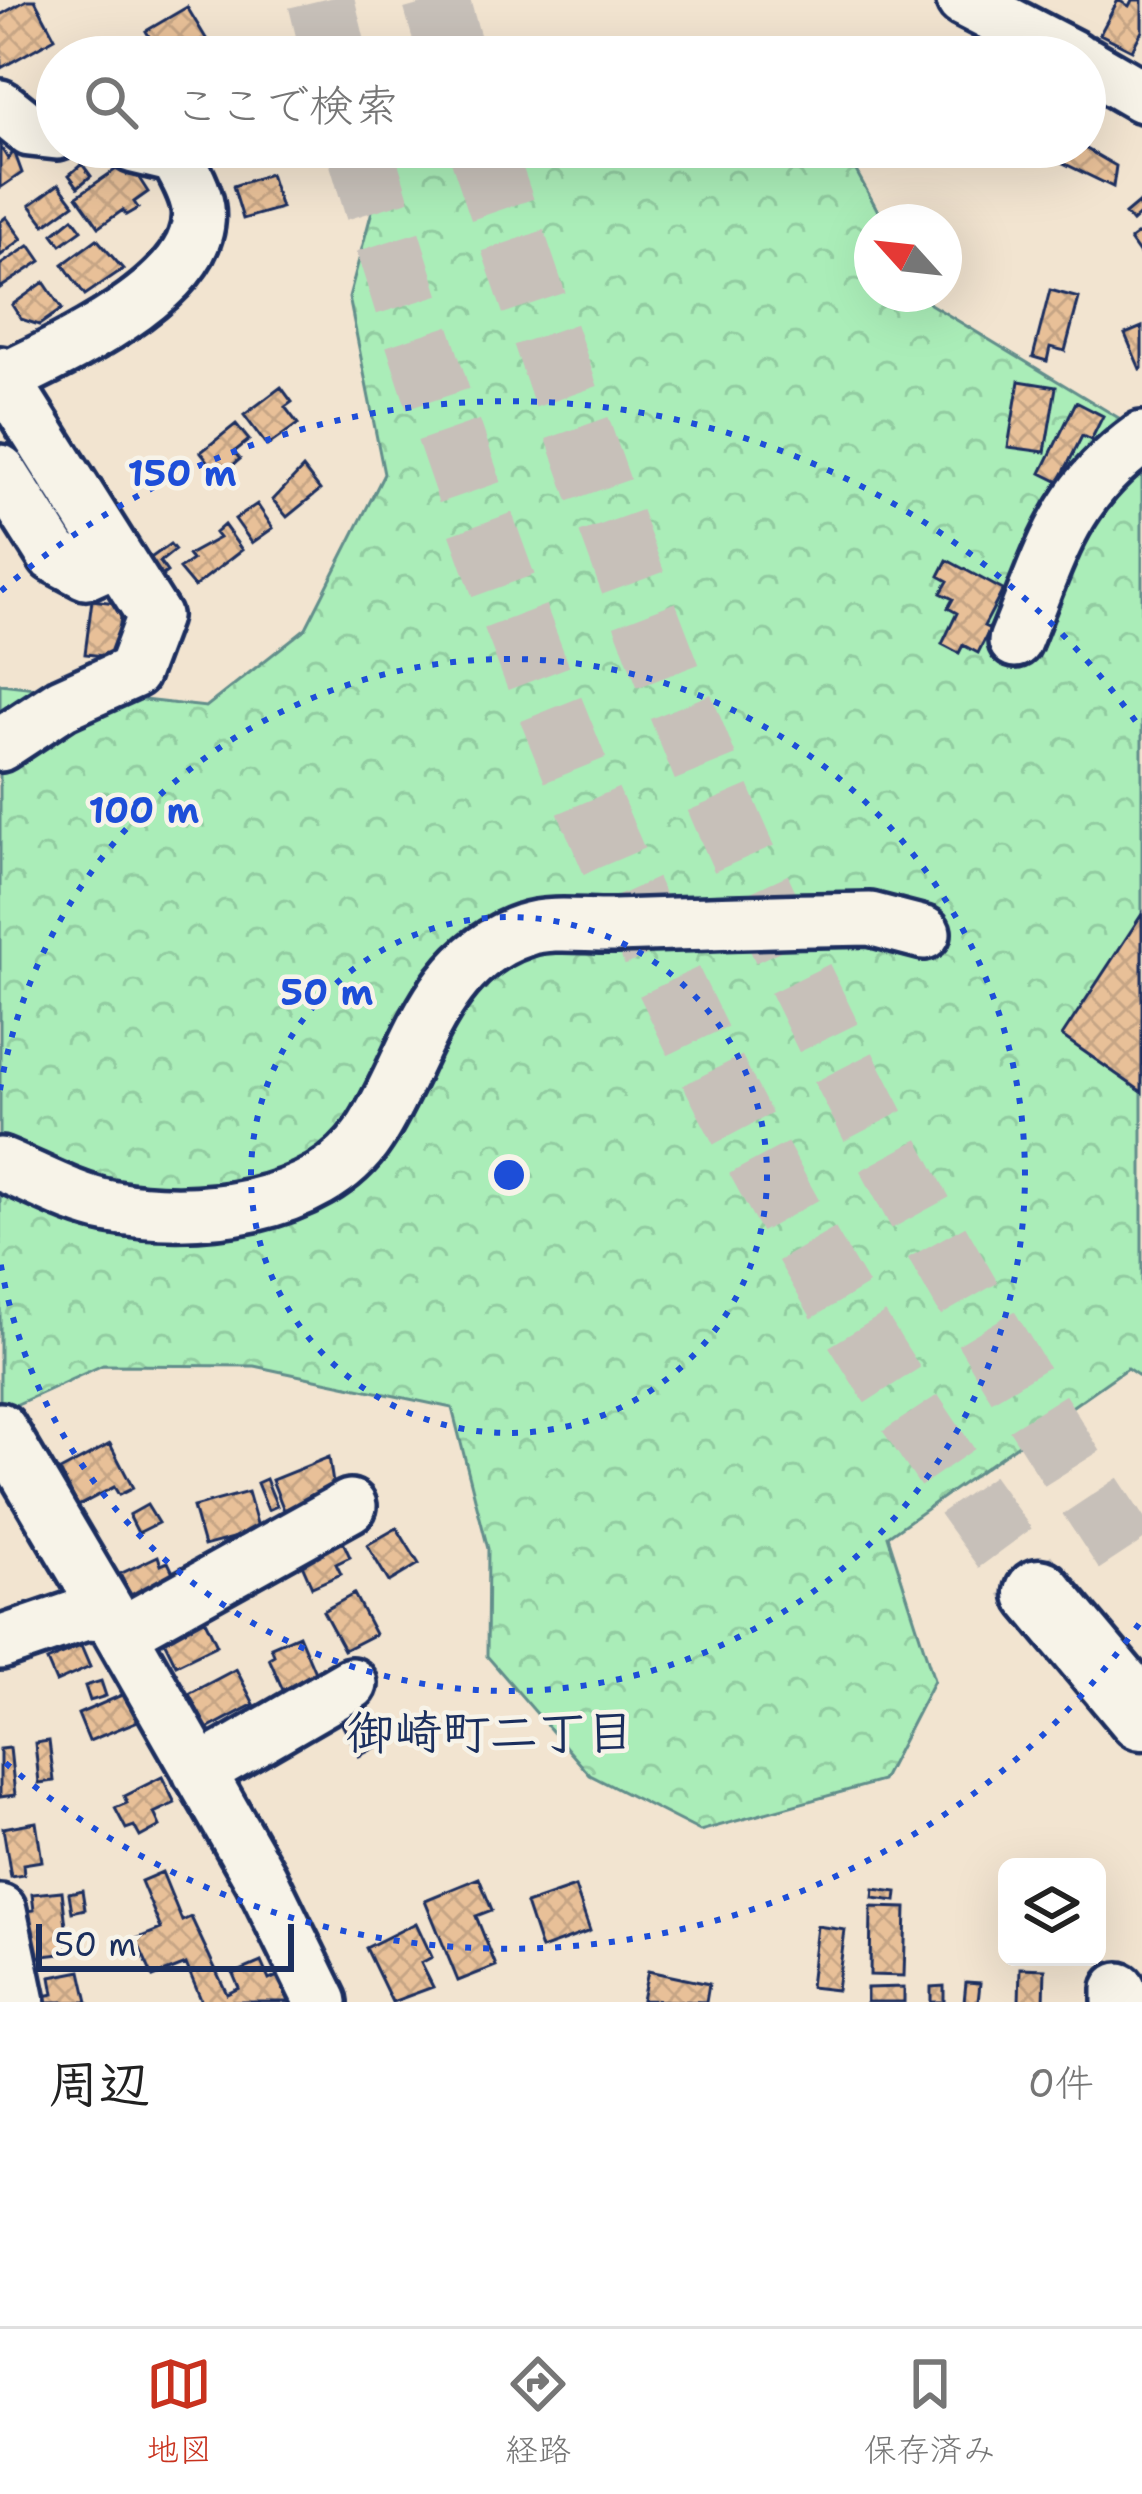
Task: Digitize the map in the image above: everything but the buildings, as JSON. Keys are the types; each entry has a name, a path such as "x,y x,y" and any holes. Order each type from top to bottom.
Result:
{"highway":[{"path":"1039,1593 1142,1716"}],"street":[{"path":"963,0 1032,36"},
{"path":"1106,75 1142,96"},
{"path":"0,106 36,131"},
{"path":"0,746 62,704 133,671 154,616 2,376 120,316 155,291 190,250 199,212 182,168"},
{"path":"1015,641 1070,506 1105,466 1142,438"},
{"path":"0,471 54,556 86,573 117,560"},
{"path":"0,1164 107,1207 178,1214 257,1202 304,1188 349,1158 369,1134 422,1023 460,973 526,929 870,919 924,933"},
{"path":"0,1429 117,1623 261,1879 321,2002"},
{"path":"0,1643 85,1614 117,1623 350,1506"},
{"path":"199,1772 351,1684"},
{"path":"0,1911 19,2002"}],"green space":[{"path":"383,168 854,168 874,204 854,204 854,312 943,312 1142,432 1142,1378 1127,1368 888,1536 934,1680 882,1781 700,1831 590,1775 487,1656 488,1549 452,1408 254,1366 103,1365 0,1412 0,684 206,707 306,628 384,474 349,297"}],"tunnel":[{"path":"321,0 330,36"},
{"path":"436,0 446,36"},
{"path":"366,168 483,530 554,718 632,902 719,1083 815,1258 921,1429 1039,1593"},
{"path":"488,168 630,576 696,745 775,926 919,1211 1026,1395 1142,1574"}],"district":[{"name":"御崎町二丁目","path":"490,1732"}]}
